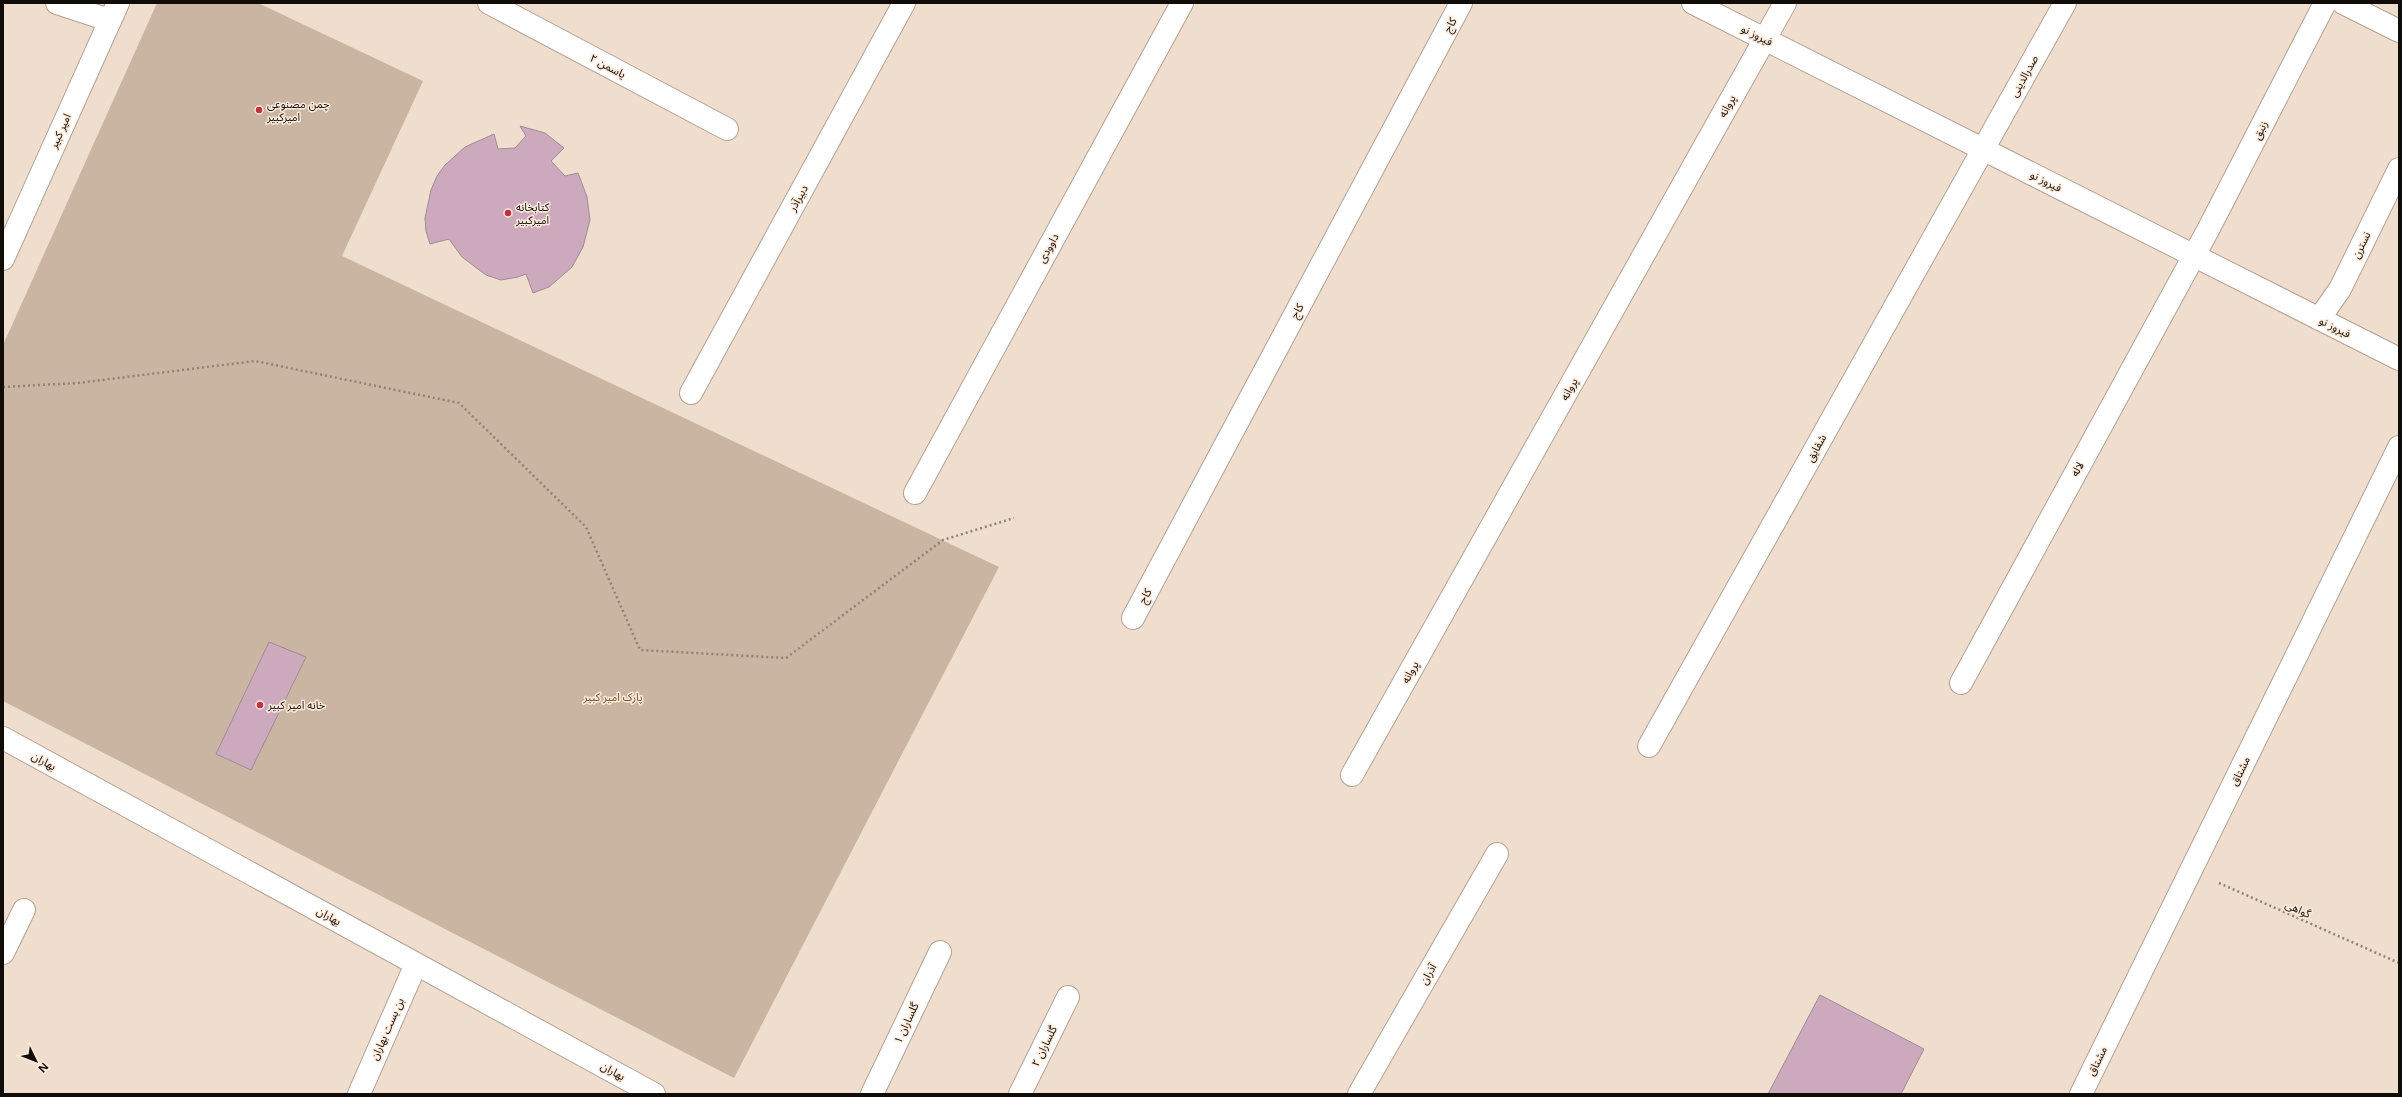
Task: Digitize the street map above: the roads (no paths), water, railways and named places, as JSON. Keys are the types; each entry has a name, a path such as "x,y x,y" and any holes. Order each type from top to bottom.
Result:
{"street":[{"path":"57,3 114,12"},
{"name":"یاسمن ۲","path":"488,3 727,129"},
{"name":"دبیرآذر","path":"692,392 904,3"},
{"name":"داوودی","path":"915,493 1182,3"},
{"name":"کاج","path":"1133,618 1461,3"},
{"name":"فیروز نو","path":"1693,3 2399,359"},
{"name":"پروانه","path":"1352,775 1785,3"},
{"name":"صدرالدینی","path":"1983,150 2065,3"},
{"name":"زنبق","path":"2194,256 2325,3"},
{"path":"2343,3 2399,30"},
{"name":"امیر کبیر","path":"3,259 114,12"},
{"name":"شقایق","path":"1649,746 1983,150"},
{"name":"نسترن","path":"2320,319 2340,289 2399,169"},
{"name":"لاله","path":"1961,683 2194,256"},
{"name":"مشتاق","path":"2081,1094 2399,447"},
{"name":"بهاران","path":"3,738 654,1094"},
{"name":"آذران","path":"1359,1094 1497,854"},
{"path":"3,953 24,910"},
{"name":"گلساران ۱","path":"872,1094 940,952"},
{"name":"بن بست بهاران","path":"359,1094 416,964"},
{"name":"گلساران ۲","path":"1020,1094 1068,997"}],"place":[{"name":"چمن مصنوعی امیرکبیر","path":"259,110"},
{"name":"کتابخانه امیرکبیر","path":"508,213"},
{"name":"خانه امیر کبیر","path":"260,705"}],"park label":[{"name":"پارک امیر کبیر","path":"613,697"}]}
